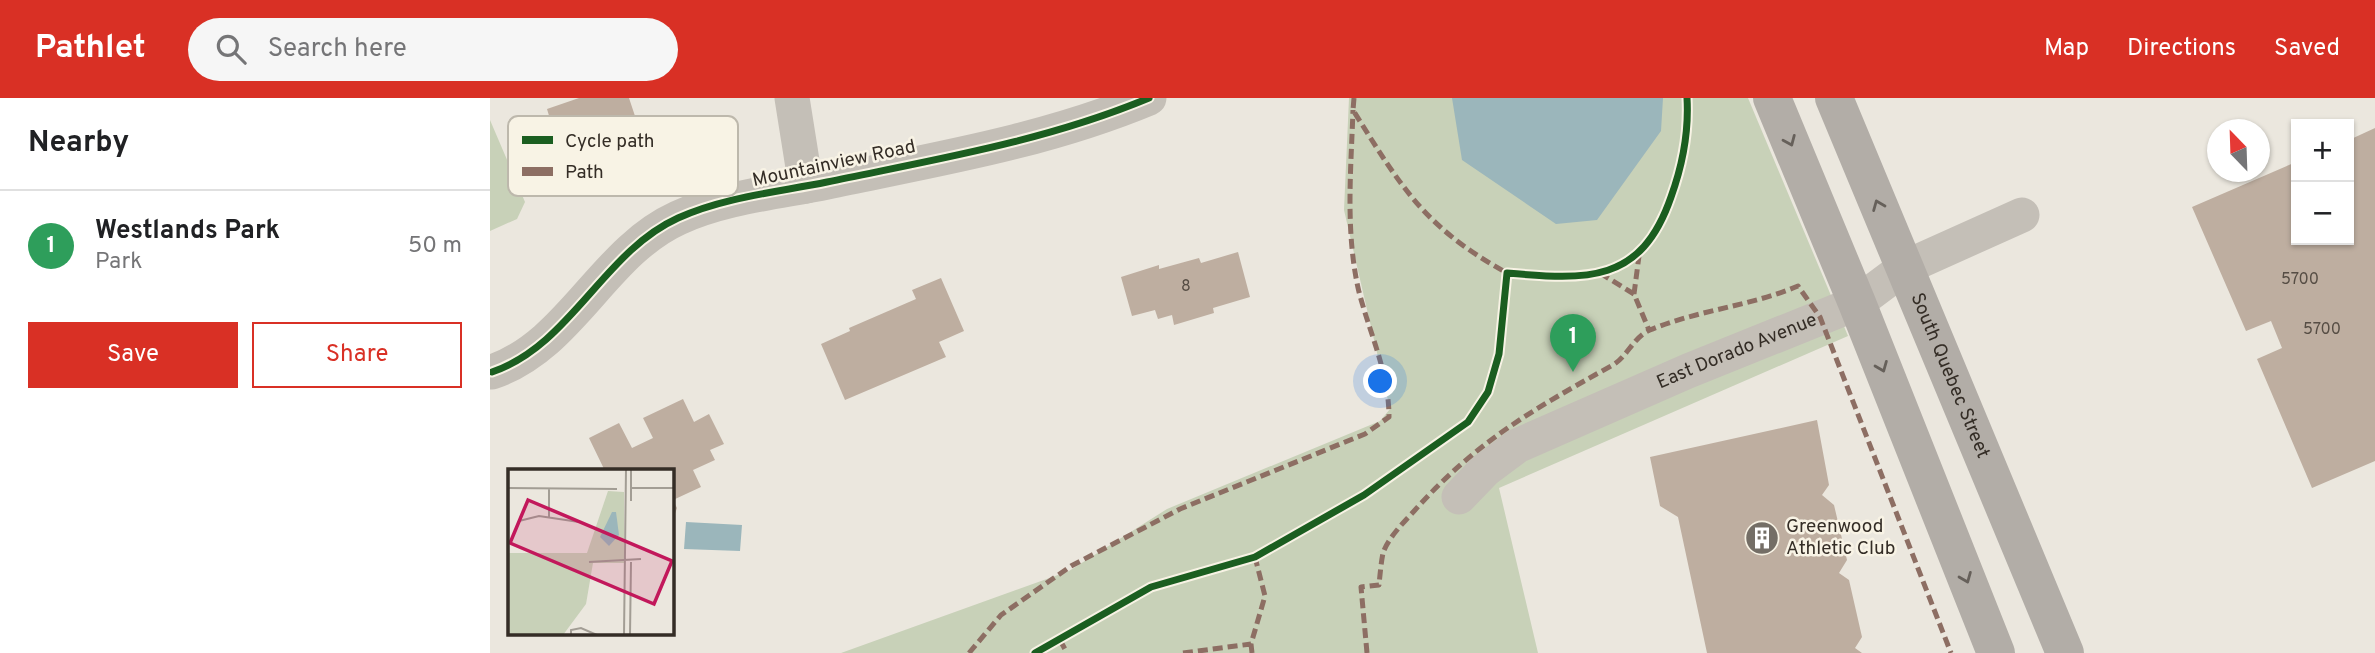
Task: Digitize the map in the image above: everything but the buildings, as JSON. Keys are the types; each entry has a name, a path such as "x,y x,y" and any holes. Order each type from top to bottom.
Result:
{"main road":[{"path":"1772,98 1996,653"},
{"name":"South Quebec Street","path":"1834,98 2065,653"}],"street":[{"path":"792,98 806,186"},
{"name":"Mountainview Road","path":"492,372 519,360 539,345 627,254 661,227 711,207 990,149 1065,130 1149,98"},
{"name":"East Dorado Avenue","path":"1459,497 1485,470 1517,446 1688,371 1857,303 1904,268 2022,215"}],"green space":[{"path":"1349,98 1748,98 1848,336 1499,488 1538,653 841,653 1069,571 1167,509 1380,421 1390,409 1344,210"},
{"path":"490,120 508,162 508,196 522,196 525,202 517,219 490,231"}],"water":[{"path":"1452,98 1663,98 1661,131 1597,220 1556,224 1462,160"},
{"path":"686,522 742,525 740,551 684,549"}],"marked path":[{"path":"1354,98 1353,110 1417,204 1455,239 1507,273"},
{"path":"969,653 1001,615 1071,566 1180,509 1365,434 1389,417 1386,385 1359,292 1352,247 1350,201 1353,110"},
{"path":"1634,294 1639,256"},
{"path":"1600,273 1634,294 1649,330"},
{"path":"1367,653 1361,587 1379,585 1383,553 1397,530 1460,465 1530,413 1617,362 1644,333 1668,323 1798,286 1820,317 1951,653"},
{"path":"1252,653 1251,644 1265,596 1255,557"},
{"path":"1060,640 1067,653"},
{"path":"1183,653 1251,644"}],"cycle path":[{"path":"492,372 520,359 544,341 628,253 652,233 678,218 732,200 991,148 1071,126 1149,98"},
{"path":"1035,653 1151,587 1255,557 1364,495 1468,422 1488,392 1499,354 1507,273 1586,275 1608,270 1627,261 1644,247 1659,226 1679,173 1686,136 1687,98"}],"place":[{"name":"Westlands Park","path":"1573,372"},
{"name":"Greenwood Athletic Club","path":"1762,538"}]}
